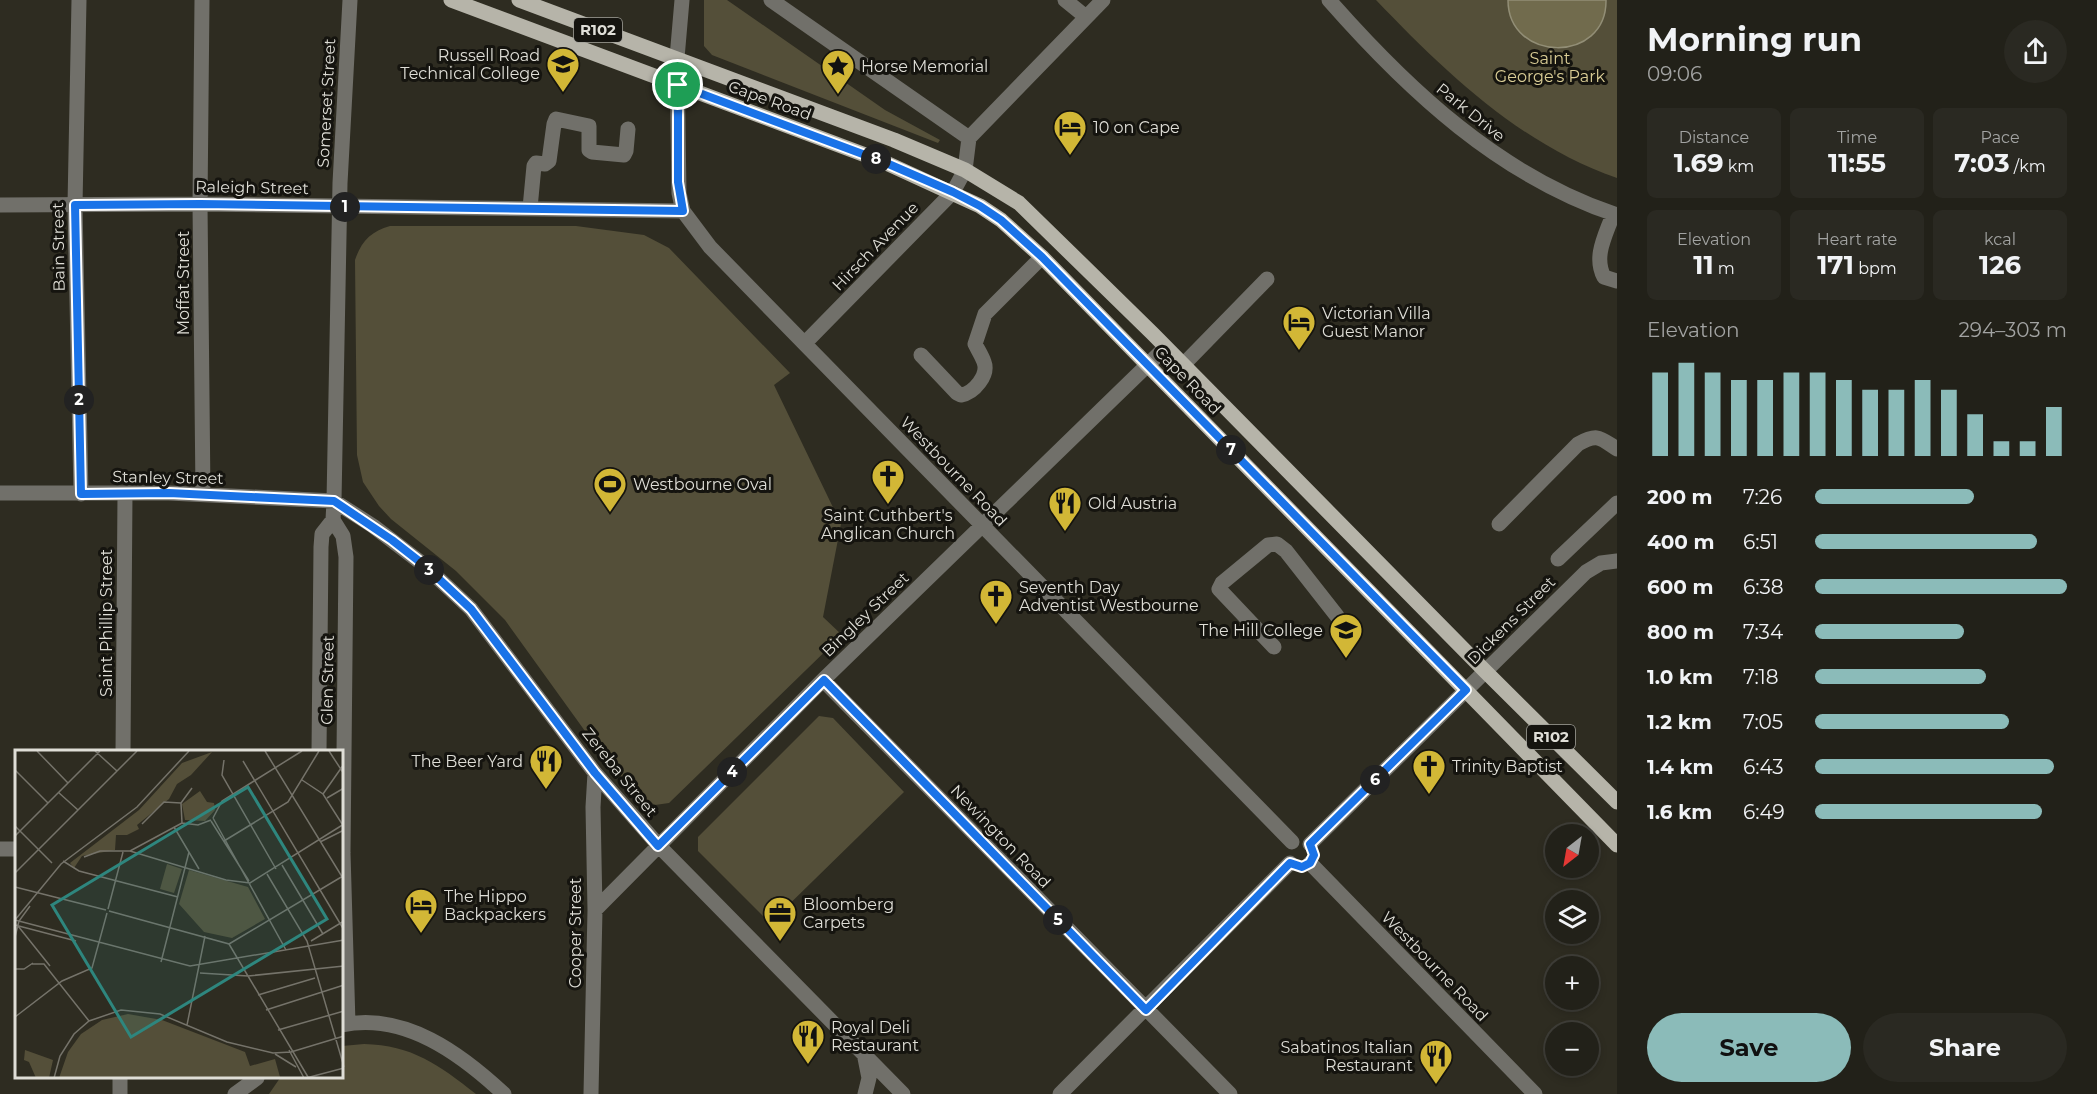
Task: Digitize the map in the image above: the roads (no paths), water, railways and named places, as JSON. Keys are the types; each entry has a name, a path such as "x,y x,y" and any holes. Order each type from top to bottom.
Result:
{"main road":[{"name":"R102","path":"451,0 678,85"},
{"name":"R102","path":"519,0 677,58"},
{"name":"Cape Road","path":"677,58 894,140 965,170 1019,203 1617,802"},
{"name":"Cape Road","path":"678,85 884,162 953,192 1001,220 1042,257 1148,364 1617,845"}],"street":[{"name":"Bain Street","path":"79,0 75,205 81,494"},
{"name":"Moffat Street","path":"202,0 200,204 203,495"},
{"name":"Somerset Street","path":"340,207 350,0"},
{"name":"Westbourne Road","path":"682,0 677,58 678,182 683,211 710,247 1292,842"},
{"path":"771,0 794,7 969,138"},
{"path":"1065,0 1086,17"},
{"path":"965,170 969,138 1103,0"},
{"name":"Park Drive","path":"1329,0 1395,71 1437,109 1492,153 1545,184 1615,215"},
{"path":"530,208 534,165 536,163 545,164 549,161 555,120 589,126 589,150 592,152 624,154 628,129"},
{"name":"Hirsch Avenue","path":"805,343 953,192 965,170"},
{"name":"Raleigh Street","path":"0,205 200,204 683,211"},
{"name":"Glen Street","path":"340,207 333,520 343,536 346,557 344,754"},
{"path":"1615,215 1600,251 1598,266 1604,277 1617,281"},
{"path":"921,355 957,393 961,395 969,393 980,382 985,370 985,363 975,344 982,319 1042,257"},
{"path":"1183,365 1267,279"},
{"name":"Bingley Street","path":"595,910 824,680 1165,348"},
{"path":"1499,524 1578,444 1591,437 1598,437 1617,449"},
{"name":"Stanley Street","path":"0,493 203,495 334,501"},
{"name":"Saint Phillip Street","path":"123,750 125,494"},
{"name":"Zereba Street","path":"334,501 392,540 424,565 471,609 595,773 658,846 903,1094"},
{"path":"1558,559 1617,503"},
{"name":"Glen Street","path":"319,750 321,547 322,534 333,520"},
{"path":"1274,647 1220,589 1222,583 1269,545 1277,544 1286,551 1337,616"},
{"name":"Dickens Street","path":"1310,844 1586,572 1601,562 1617,561"},
{"name":"Newington Road","path":"824,680 1230,1094"},
{"name":"Cooper Street","path":"591,1094 595,773"},
{"path":"1301,839 1310,844 1314,855 1310,863 1302,867 1290,863 1286,854 1292,842 1301,839"},
{"path":"1060,1094 1290,863"},
{"name":"Westbourne Road","path":"1310,863 1535,1094"},
{"name":"Glen Street","path":"344,939 345,1025"},
{"path":"345,1025 392,1026 416,1033 443,1045 504,1094"},
{"path":"864,1053 869,1078 865,1094"},
{"path":"235,1094 254,1079"}],"place":[{"name":"Russell Road Technical College","path":"563,93"},
{"name":"Horse Memorial","path":"838,95"},
{"name":"10 on Cape","path":"1070,156"},
{"name":"Victorian Villa Guest Manor","path":"1299,351"},
{"name":"Saint Cuthbert's Anglican Church","path":"888,505"},
{"name":"Westbourne Oval","path":"610,513"},
{"name":"Old Austria","path":"1065,532"},
{"name":"Seventh Day Adventist Westbourne","path":"996,625"},
{"name":"The Hill College","path":"1346,659"},
{"name":"The Beer Yard","path":"546,790"},
{"name":"Trinity Baptist","path":"1429,795"},
{"name":"The Hippo Backpackers","path":"421,934"},
{"name":"Bloomberg Carpets","path":"780,942"},
{"name":"Royal Deli Restaurant","path":"808,1065"},
{"name":"Sabatinos Italian Restaurant","path":"1436,1085"}],"park label":[{"name":"Saint George's Park","path":"1550,67"}]}
